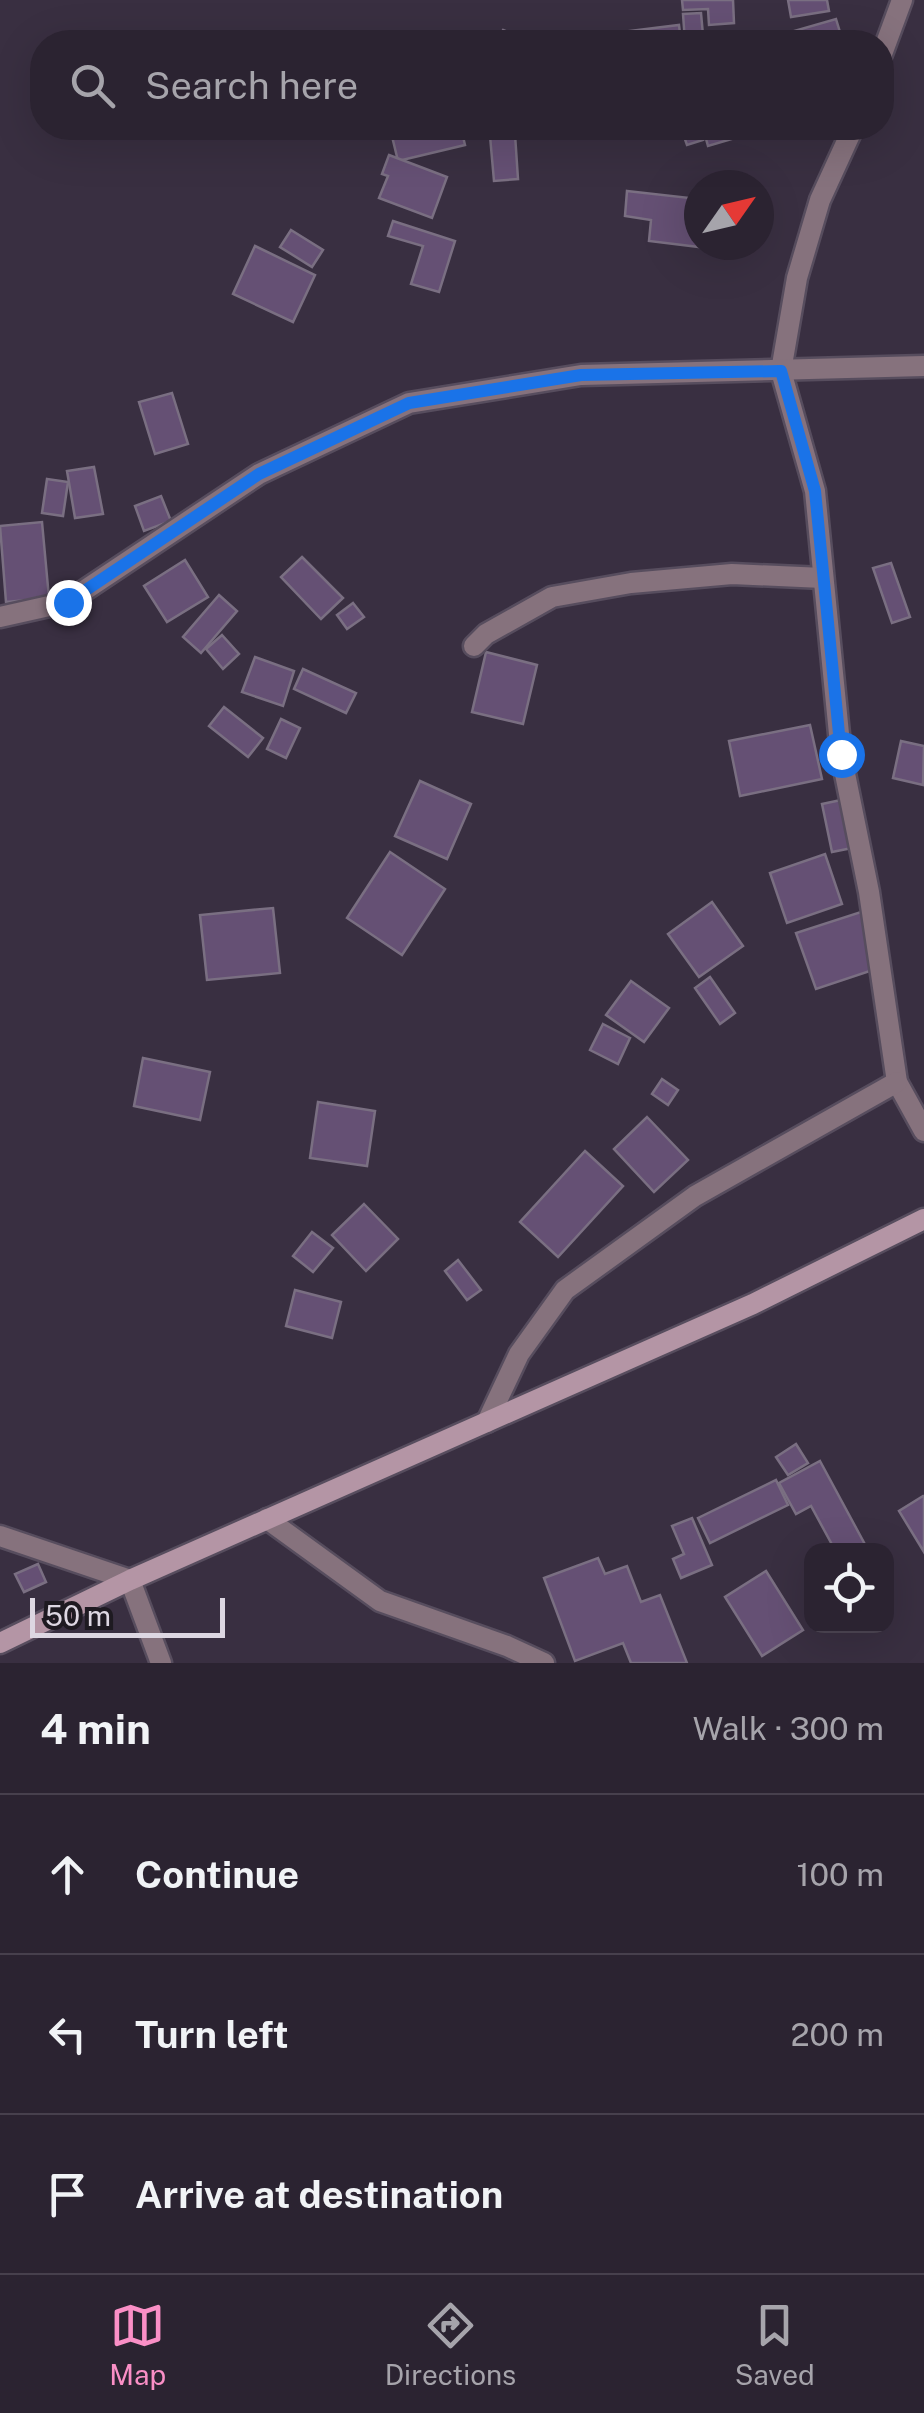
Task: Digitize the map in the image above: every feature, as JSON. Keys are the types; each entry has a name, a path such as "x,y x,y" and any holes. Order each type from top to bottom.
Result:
{"main road":[{"path":"0,1643 130,1580 753,1304 924,1219"}],"street":[{"path":"891,30 902,0"},
{"path":"848,140 820,200 797,278 781,371 815,491 841,754 869,892 898,1082 924,1131"},
{"path":"0,617 68,602 259,474 409,403 581,375 924,366"},
{"path":"474,646 498,627 552,597 631,583 732,574 823,578"},
{"path":"486,1422 518,1354 565,1290 695,1196 898,1082"},
{"path":"267,1520 380,1601 544,1663"},
{"path":"0,1536 130,1580 162,1663"}],"building":[{"path":"682,0 733,0 734,23 709,25 708,9 683,10"},
{"path":"788,0 827,0 829,11 791,17"},
{"path":"701,13 703,30 684,30 683,14"},
{"path":"836,19 839,30 798,30"},
{"path":"679,25 680,30 638,30"},
{"path":"393,140 464,140 465,145 398,161"},
{"path":"490,140 515,140 518,179 494,181"},
{"path":"706,140 728,140 708,146"},
{"path":"389,155 447,177 432,218 379,198 388,176 382,174"},
{"path":"627,191 684,197 684,245 649,241 651,220 625,216"},
{"path":"393,221 455,241 439,292 411,284 423,246 388,236"},
{"path":"291,230 323,250 312,267 280,247"},
{"path":"255,246 315,275 293,322 233,294"},
{"path":"172,393 188,444 155,454 139,402"},
{"path":"94,467 103,514 75,518 67,471"},
{"path":"47,479 68,482 63,516 42,513"},
{"path":"161,496 171,521 144,531 135,506"},
{"path":"42,522 49,598 6,602 0,526"},
{"path":"302,557 343,598 321,619 281,577"},
{"path":"185,560 208,597 167,622 144,586"},
{"path":"891,563 910,617 892,623 873,568"},
{"path":"219,595 237,611 201,653 183,637"},
{"path":"353,603 364,617 347,629 337,615"},
{"path":"222,635 239,654 223,669 206,649"},
{"path":"486,652 537,665 523,724 472,712"},
{"path":"255,657 294,671 283,706 242,692"},
{"path":"303,669 356,693 346,713 294,689"},
{"path":"224,707 263,738 248,757 209,726"},
{"path":"281,719 300,728 286,758 267,749"},
{"path":"810,725 822,779 740,796 729,741"},
{"path":"901,741 924,746 923,785 893,778"},
{"path":"420,781 471,804 447,859 395,836"},
{"path":"841,800 852,848 832,852 822,804"},
{"path":"390,852 445,889 402,955 347,918"},
{"path":"825,854 842,904 787,923 770,873"},
{"path":"712,902 743,946 699,977 668,934"},
{"path":"273,908 280,973 207,980 200,915"},
{"path":"864,911 882,967 816,989 796,933"},
{"path":"710,977 735,1013 720,1024 695,988"},
{"path":"631,981 669,1008 644,1042 606,1015"},
{"path":"603,1024 630,1038 618,1064 590,1050"},
{"path":"143,1058 210,1072 200,1120 134,1106"},
{"path":"662,1079 678,1090 668,1105 652,1094"},
{"path":"318,1102 375,1111 367,1166 310,1158"},
{"path":"647,1117 688,1160 654,1192 614,1149"},
{"path":"585,1151 623,1186 558,1257 520,1222"},
{"path":"364,1204 398,1239 366,1271 332,1235"},
{"path":"312,1232 333,1248 313,1272 293,1256"},
{"path":"458,1260 481,1290 467,1300 445,1271"},
{"path":"295,1290 341,1302 332,1338 286,1326"},
{"path":"796,1444 808,1463 788,1475 776,1457"},
{"path":"820,1461 864,1543 831,1543 811,1506 796,1514 779,1483"},
{"path":"776,1480 788,1505 710,1543 698,1518"},
{"path":"924,1497 924,1552 899,1511"},
{"path":"692,1518 712,1565 681,1578 673,1559 684,1554 672,1526"},
{"path":"598,1558 605,1574 627,1566 641,1602 660,1595 687,1663 631,1663 623,1643 575,1661 544,1578"},
{"path":"38,1564 46,1582 24,1592 15,1574"},
{"path":"766,1571 803,1630 762,1656 725,1597"}],"route":[{"path":"68,602 259,474 409,403 581,375 781,371 815,491 841,754"}]}
